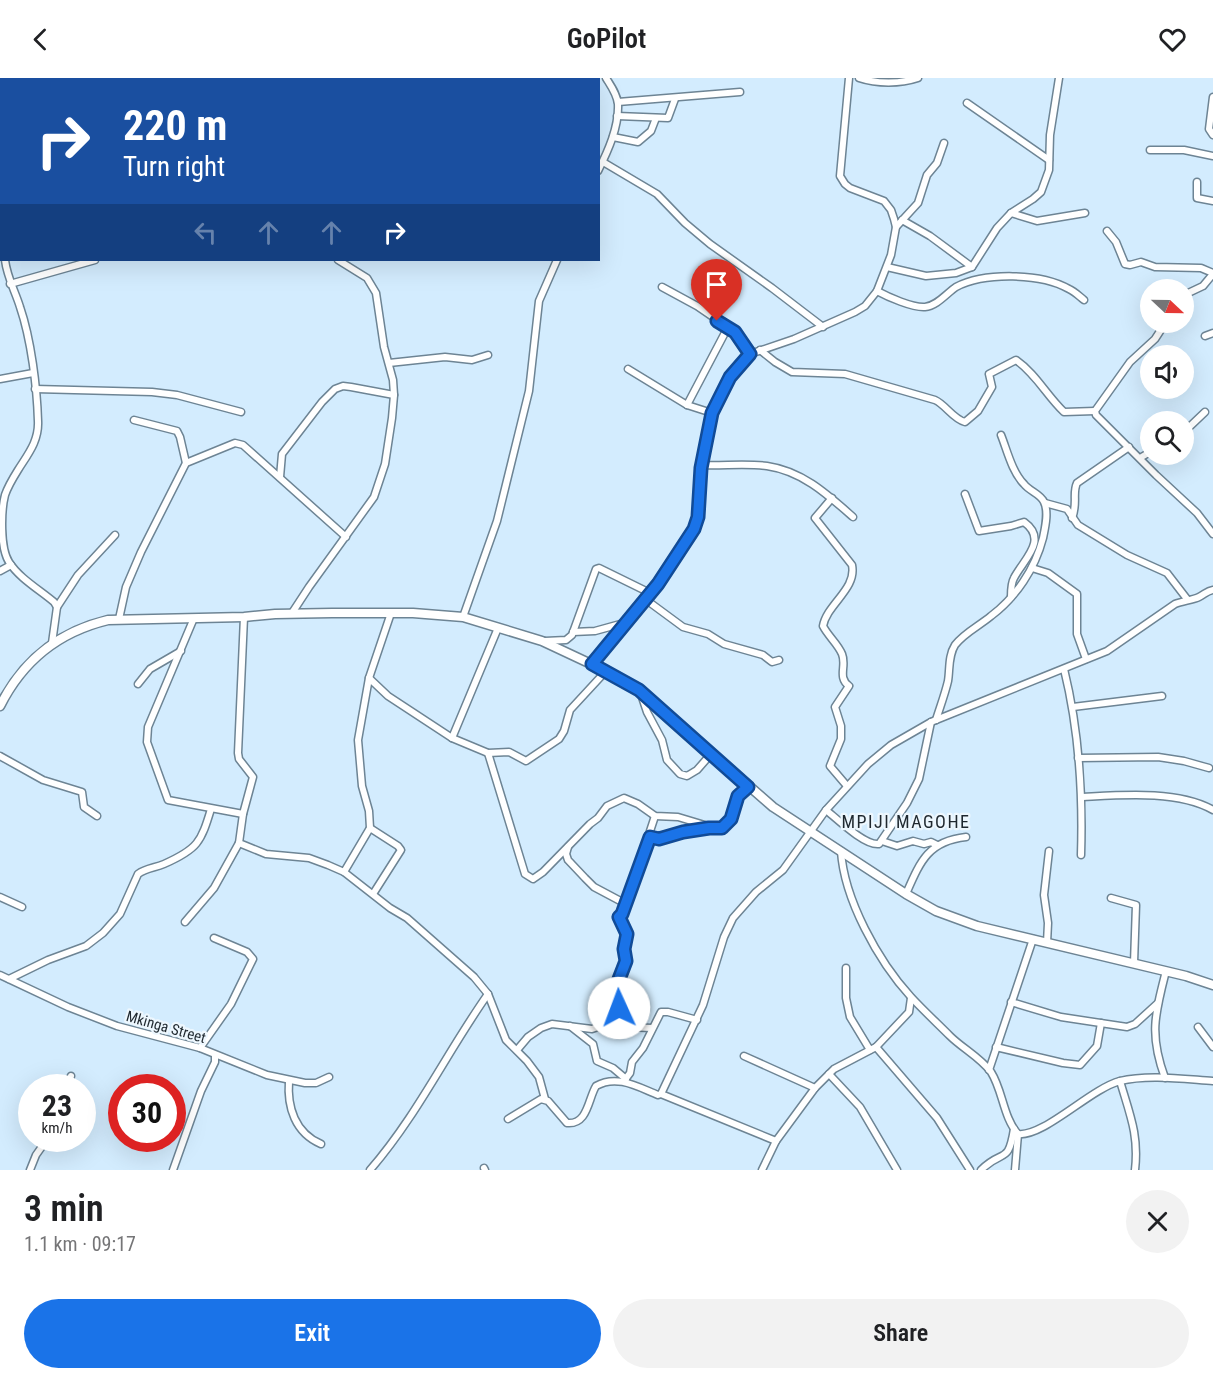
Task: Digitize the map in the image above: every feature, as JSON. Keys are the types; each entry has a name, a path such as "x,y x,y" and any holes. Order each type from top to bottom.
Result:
{"street":[{"path":"600,167 613,137 618,102 606,78"},
{"path":"849,78 840,176 850,188 884,201 891,210 896,227"},
{"path":"859,78 880,82 918,78"},
{"path":"887,267 926,276 956,273 972,267 987,241 1011,213 1041,192 1049,170 1050,135 1059,78"},
{"path":"618,102 740,92"},
{"path":"1213,97 1209,129 1213,135"},
{"path":"617,116 670,117 675,99"},
{"path":"967,104 1049,160"},
{"path":"613,137 638,142 651,131 656,118"},
{"path":"592,664 650,593 697,522 702,465 712,413 730,377 750,354 823,327 865,306 877,291 887,267 896,227 918,203 927,175 937,163 944,143"},
{"path":"1150,150 1184,150 1213,156"},
{"path":"603,162 657,194 685,223 710,244 823,327"},
{"path":"1197,182 1197,198 1213,201"},
{"path":"1011,213 1037,221 1085,213"},
{"path":"902,220 943,245 972,267"},
{"path":"1107,231 1116,242 1125,264 1141,262 1155,267 1201,268 1213,273 1194,291"},
{"path":"5,261 10,284 21,308 33,373 38,435 6,494 3,507 2,547 11,565 57,607"},
{"path":"10,284 92,261"},
{"path":"292,613 370,506 381,479 394,394 381,330 378,300 373,285 367,278 340,261"},
{"path":"463,617 497,521 529,391 539,301 557,261"},
{"path":"877,291 886,296 925,307 932,305 954,288 970,281 1006,276 1056,283 1070,289 1084,300"},
{"path":"662,287 697,306 728,327 737,335 750,354"},
{"path":"687,405 728,327"},
{"path":"1095,411 1130,362 1159,333"},
{"path":"1205,336 1213,333"},
{"path":"760,350 774,362 792,372 845,374 935,400 943,403 959,420 965,422 978,411 992,387 989,374 1016,360 1064,412 1095,411"},
{"path":"389,363 445,357 472,360 488,355"},
{"path":"628,369 687,405 712,413"},
{"path":"0,379 33,373"},
{"path":"280,477 282,454 322,402 335,389 343,386 394,394"},
{"path":"35,389 177,394 241,412"},
{"path":"1095,411 1096,415 1140,458"},
{"path":"1194,422 1205,412"},
{"path":"119,619 126,587 141,552 186,463 177,431 134,420"},
{"path":"826,810 866,840 877,845 882,840 907,803 919,779 933,721 948,681 951,655 955,646 1011,598 1032,568 1046,526 1044,502 1019,478 1001,435"},
{"path":"186,463 239,443 346,537"},
{"path":"1072,518 1077,506 1075,489 1077,483 1129,447"},
{"path":"702,465 754,465 779,468 806,480 832,498 853,517"},
{"path":"1147,465 1197,513 1213,534"},
{"path":"965,494 979,531 1024,522 1035,539 1032,552 1012,581 1011,598"},
{"path":"832,498 816,518 852,565 854,573 851,582 823,622 823,626 843,655 842,674 849,686 836,705 836,714 841,726 841,740 830,766 848,786"},
{"path":"1044,502 1067,508 1078,525 1127,555 1167,573 1186,599"},
{"path":"52,643 57,607 78,575 115,535"},
{"path":"0,571 11,565"},
{"path":"542,641 566,640 573,632 596,569 599,568 650,593"},
{"path":"1032,568 1048,573 1077,594 1077,634 1086,660"},
{"path":"661,1094 697,1020 724,937 733,918 756,892 783,870 809,831 868,764 891,745 933,721 1107,651 1175,604 1213,590"},
{"path":"645,599 683,627 708,634 724,644 763,655 771,662 779,660"},
{"path":"0,706 8,689 30,663 52,643 93,624 119,619 244,617 292,613 391,613 463,617 542,641 606,670 639,690 773,807 906,894 957,920 1166,971 1213,986"},
{"path":"344,872 370,828 369,811 362,786 358,740 369,678 391,613"},
{"path":"185,922 214,888 238,843 253,777 238,759 244,617"},
{"path":"194,618 148,727 147,742 168,800 243,814"},
{"path":"573,632 598,630 625,622"},
{"path":"452,738 498,628"},
{"path":"138,684 150,669 181,651"},
{"path":"1064,669 1073,707 1083,797 1082,855"},
{"path":"369,678 388,696 452,738 488,753 509,752 526,761 559,739 564,731 570,710 606,670"},
{"path":"639,690 647,712 663,740 667,760 680,774 687,776 697,770 711,754"},
{"path":"1073,707 1162,696"},
{"path":"488,753 525,874 533,879 537,878 598,818 607,806 619,799 630,800 655,816 678,817 709,828"},
{"path":"0,756 43,780 81,792 84,795 84,807 97,816"},
{"path":"1078,758 1158,757 1209,768"},
{"path":"650,837 659,839 683,832 722,828 731,819 738,796 748,787"},
{"path":"1083,797 1150,796 1178,799 1213,810"},
{"path":"9,979 48,960 86,946 103,933 120,914 142,870 164,864 196,846 203,834 211,809"},
{"path":"627,1027 615,993 626,961 624,949 627,934 619,917 650,837 655,816"},
{"path":"370,828 401,850 373,894"},
{"path":"906,894 919,867 937,845 950,838 966,837"},
{"path":"882,840 897,846 913,841 924,844 931,842 937,845"},
{"path":"238,843 266,854 309,858 344,872 407,918 474,978 488,994 506,1040 539,1077 545,1099 567,1124 572,1124 584,1115 596,1086 625,1080 658,1014 663,1012 697,1020"},
{"path":"568,847 566,858 594,887 626,903"},
{"path":"841,851 842,871 856,911 888,965 911,998 989,1070 1004,1099 1016,1132 1015,1170"},
{"path":"1047,943 1048,923 1044,895 1049,851"},
{"path":"0,897 22,907"},
{"path":"1111,898 1136,904 1134,963"},
{"path":"200,1048 231,1004 254,959 248,952 214,938"},
{"path":"989,1070 1033,939"},
{"path":"846,968 846,998 850,1017 873,1049 937,1118 969,1170"},
{"path":"1165,1078 1157,1056 1154,1037 1155,1018 1166,971"},
{"name":"Mkinga Street","path":"0,975 68,1007 117,1026 200,1048 267,1075 289,1081 316,1083 329,1077"},
{"path":"370,1170 404,1128 455,1042 488,994"},
{"path":"762,1170 776,1141 815,1088 845,1063 873,1049 909,1012 911,998"},
{"path":"1011,1002 1061,1017 1131,1026 1158,1003"},
{"path":"996,1047 1069,1065 1080,1065 1097,1046 1101,1023"},
{"path":"517,1050 528,1037 552,1024 592,1029 598,1027 652,1028"},
{"path":"569,1025 592,1044 597,1061 613,1068 625,1080 776,1141"},
{"path":"1198,1027 1213,1047"},
{"path":"173,1170 201,1091 215,1062 215,1055"},
{"path":"744,1056 815,1088"},
{"path":"829,1074 860,1107 897,1170"},
{"path":"1016,1132 1032,1133 1097,1092 1120,1082 1165,1078 1213,1081"},
{"path":"289,1081 289,1097 297,1123 306,1136 321,1144"},
{"path":"1120,1082 1136,1134 1135,1170"},
{"path":"508,1119 535,1102 545,1099"},
{"path":"981,1170 993,1159 1005,1156 1009,1152 1016,1132"},
{"path":"30,1170 38,1152"}],"district":[{"name":"MPIJI MAGOHE","path":"906,821"}],"route":[{"path":"619,1008 615,993 626,961 624,949 627,937 619,917 650,837 659,839 683,832 722,828 731,819 738,796 748,787 639,690 592,664 658,584 697,522 701,468 712,413 730,377 750,354 735,332 717,321"}]}
